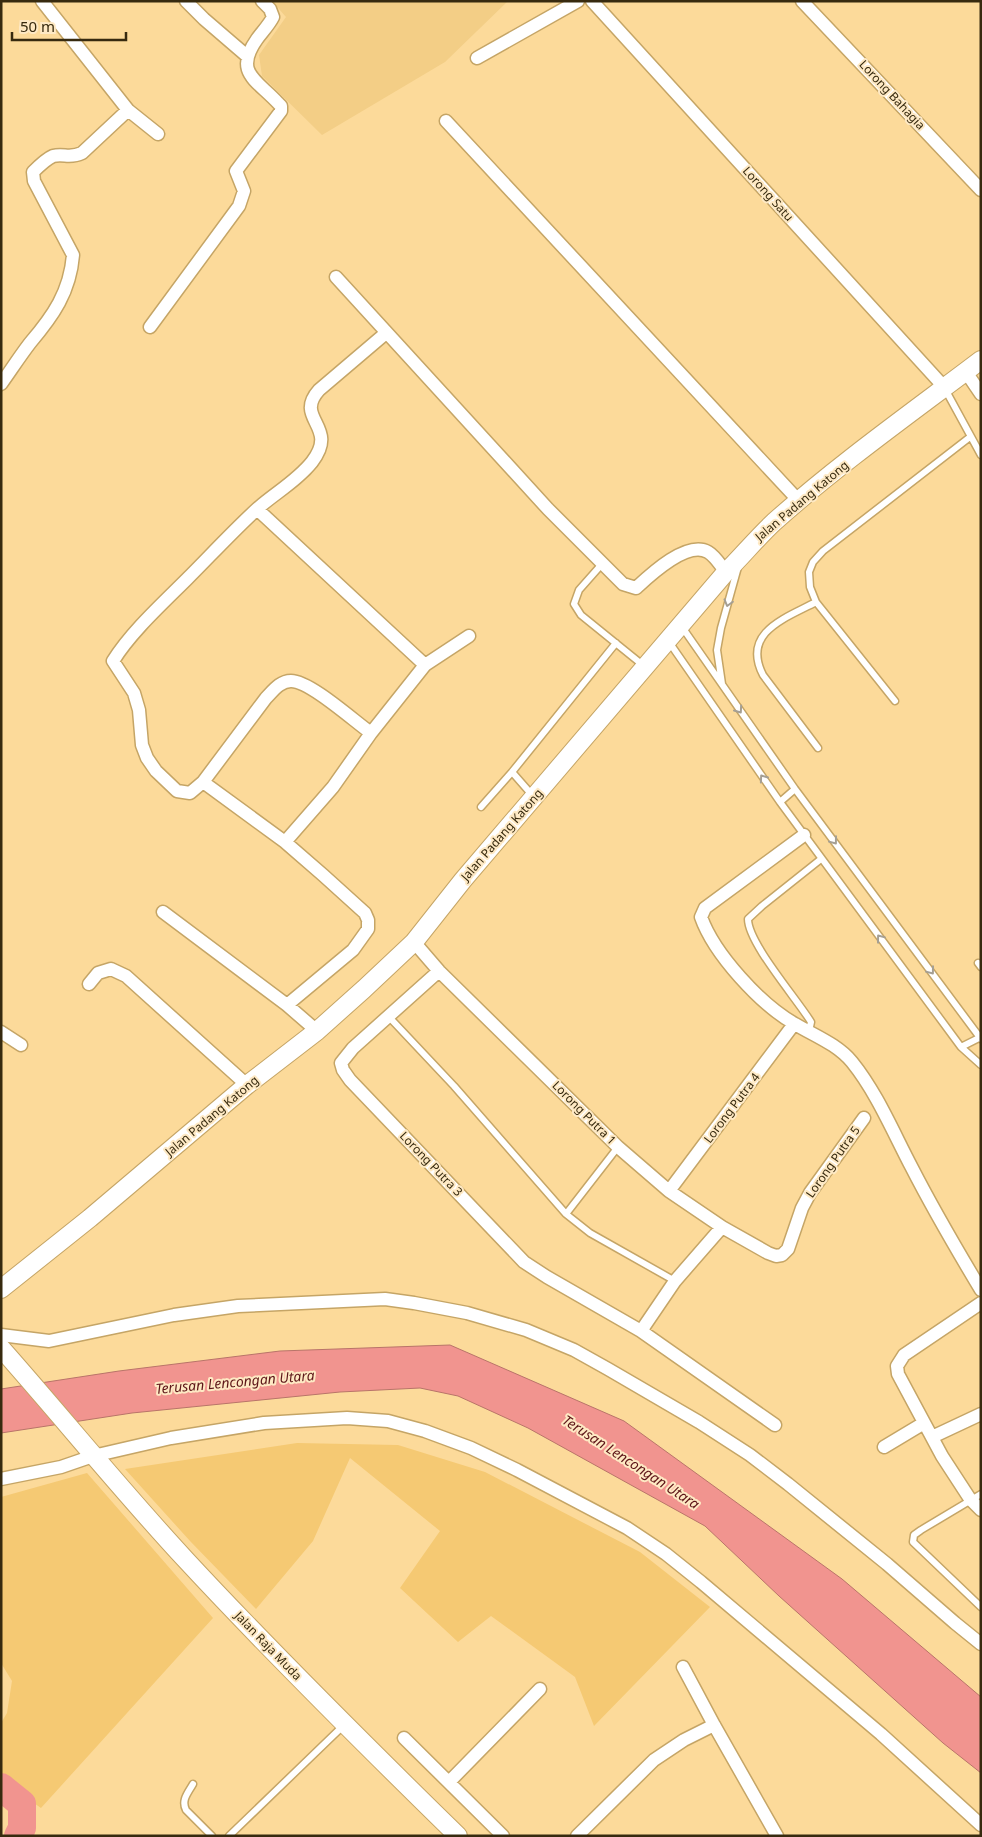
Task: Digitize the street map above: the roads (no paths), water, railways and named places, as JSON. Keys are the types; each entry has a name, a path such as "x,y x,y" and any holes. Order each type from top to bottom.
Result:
{"street":[{"path":"42,1 128,110 158,134"},
{"path":"186,1 209,24 247,56"},
{"path":"150,327 243,198 244,191 237,174 238,167 281,111 281,106 250,75 247,69 247,56 273,17 270,8 262,1"},
{"path":"477,58 578,1"},
{"name":"Lorong Satu","path":"592,1 945,388"},
{"name":"Lorong Bahagia","path":"802,1 981,190"},
{"path":"1,384 47,324 62,299 72,269 73,255 34,181 33,172 52,156 73,157 82,153 128,110"},
{"path":"446,121 799,501"},
{"path":"336,277 386,334 548,509 623,584 636,588 676,557 691,549 708,552 726,572"},
{"path":"371,733 307,686 289,681 277,686 266,698 203,782 190,793 177,791 156,771 147,758 142,745 139,710 134,693 113,661 120,650 152,614 257,509 308,467 320,450 322,442 319,427 310,410 312,397 386,334"},
{"name":"Jalan Padang Katong","path":"1,1289 90,1218 247,1085 317,1031 414,942 534,797 726,572 760,535 799,501 981,360"},
{"path":"966,372 981,394"},
{"path":"257,509 426,665"},
{"path":"285,842 333,786 371,733 426,665 470,636"},
{"path":"203,782 285,842 365,913 368,920 368,929 353,950 323,977 287,1005"},
{"path":"804,835 705,908 700,917 725,960 758,995 794,1024 831,1044 851,1060 867,1083 921,1186 981,1290"},
{"path":"163,912 287,1005 317,1031"},
{"name":"Lorong Putra 1","path":"414,942 439,972 618,1147 669,1191 722,1228 776,1256"},
{"path":"89,984 98,973 111,969 126,976 247,1085"},
{"name":"Lorong Putra 3","path":"439,972 345,1056 342,1063 343,1070 350,1080 524,1262 640,1331 775,1425"},
{"name":"Lorong Putra 4","path":"669,1191 794,1024"},
{"path":"1,1032 21,1045"},
{"name":"Lorong Putra 5","path":"776,1256 782,1255 788,1249 802,1208 810,1193 864,1118"},
{"path":"640,1331 675,1281 722,1228"},
{"path":"1,1335 49,1341 174,1315 238,1306 384,1300 414,1303 466,1313 526,1330 591,1359 699,1422 750,1456 857,1539 981,1644"},
{"path":"981,1303 904,1355 897,1366 898,1374 942,1456 976,1497 981,1510"},
{"name":"Jalan Raja Muda","path":"1,1348 185,1559 344,1724 458,1836"},
{"path":"932,1437 981,1414"},
{"path":"1,1479 61,1467 90,1452 264,1423 347,1418 388,1421 425,1431 471,1448 517,1470 627,1528 666,1554 881,1734 981,1825"},
{"path":"884,1447 924,1423"},
{"path":"683,1666 777,1836"},
{"path":"450,1781 540,1689"},
{"path":"577,1836 654,1760 684,1740 714,1725"},
{"path":"404,1738 450,1781 503,1836"}],"lane":[{"path":"945,388 981,455"},
{"path":"895,701 816,602 810,587 809,572 822,552 970,437"},
{"path":"722,686 718,650 721,628 742,556"},
{"path":"602,564 579,590 574,604 581,615 645,667"},
{"path":"816,602 766,630 758,645 756,654 758,665 763,675 818,748"},
{"path":"681,626 795,789 980,1037 961,1047"},
{"path":"669,641 821,859 961,1047 981,1065"},
{"path":"481,807 512,772 616,643"},
{"path":"512,772 534,797"},
{"path":"780,802 795,789"},
{"path":"809,1031 811,1022 788,991 751,933 748,919 821,859"},
{"path":"389,1017 454,1086 566,1214 590,1233 675,1281"},
{"path":"566,1214 618,1147"},
{"path":"976,1497 914,1535 913,1542 981,1607"},
{"path":"229,1836 344,1724"},
{"path":"193,1784 184,1799 184,1805 186,1810 212,1836"}],"water":[{"name":"Terusan Lencongan Utara","path":"450,1345 624,1421 842,1579 981,1697 981,1773 943,1743 779,1596 705,1526 528,1428 458,1396 420,1388 340,1392 132,1413 1,1433 1,1389 119,1371 280,1351"}],"waterway":[{"path":"1,1787 22,1804 22,1828 18,1836"}]}
